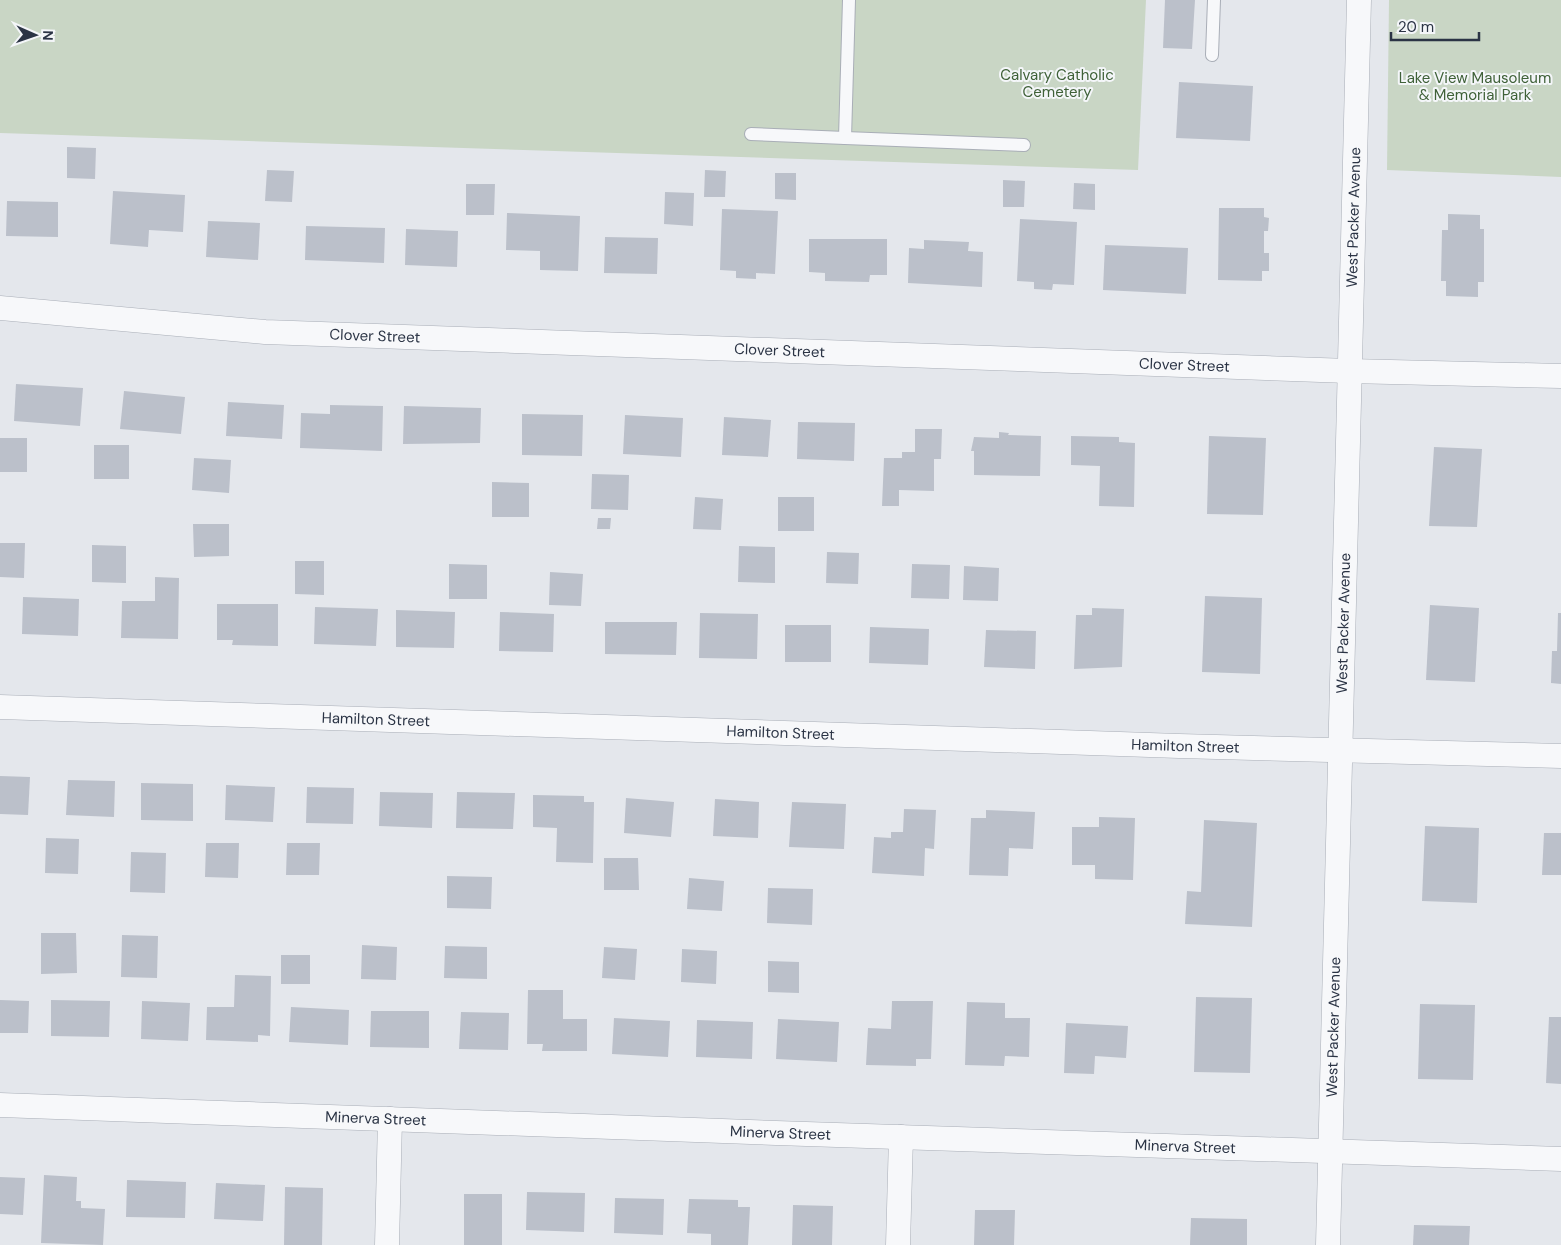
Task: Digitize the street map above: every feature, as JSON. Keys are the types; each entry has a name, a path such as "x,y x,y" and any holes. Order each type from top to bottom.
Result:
{"street":[{"name":"West Packer Avenue","path":"1328,1245 1359,0"},
{"name":"Clover Street","path":"0,308 265,332 1349,371 1561,376"},
{"name":"Hamilton Street","path":"0,708 1561,756"},
{"name":"Minerva Street","path":"0,1105 1561,1159"},
{"path":"387,1245 390,1119"},
{"path":"898,1245 901,1137"}],"lane":[{"path":"845,138 849,0"},
{"path":"1212,55 1214,0"},
{"path":"751,134 1024,144"}],"green space":[{"name":"Calvary Catholic Cemetery","path":"0,0 1146,0 1138,170 0,133"},
{"name":"Lake View Mausoleum & Memorial Park","path":"1389,0 1561,0 1561,177 1387,170"}],"building":[{"path":"1165,0 1195,0 1192,49 1163,48"},
{"path":"1179,82 1253,86 1250,141 1176,138"},
{"path":"67,147 96,148 95,179 67,178"},
{"path":"267,170 294,171 292,202 265,201"},
{"path":"705,170 726,171 725,197 704,197"},
{"path":"775,173 796,173 796,200 775,199"},
{"path":"1003,180 1025,181 1024,207 1003,207"},
{"path":"1074,183 1095,184 1095,210 1073,209"},
{"path":"466,184 495,184 494,215 466,215"},
{"path":"113,191 185,195 183,232 149,230 148,247 110,244"},
{"path":"665,192 694,193 693,226 664,224"},
{"path":"7,201 58,202 58,237 6,236"},
{"path":"1219,208 1264,208 1264,217 1269,218 1268,231 1264,231 1264,253 1269,253 1269,271 1262,271 1262,281 1218,280"},
{"path":"722,209 778,211 775,274 756,273 756,279 736,278 736,271 720,270"},
{"path":"507,213 580,216 578,271 540,270 540,251 506,250"},
{"path":"1448,214 1480,215 1480,229 1484,229 1484,282 1478,282 1478,297 1446,296 1446,281 1441,281 1442,230 1448,230"},
{"path":"1020,219 1077,222 1074,285 1053,284 1052,290 1034,289 1034,282 1017,281"},
{"path":"208,221 260,223 258,260 206,257"},
{"path":"306,226 385,228 384,263 305,260"},
{"path":"406,229 458,231 457,267 405,265"},
{"path":"605,237 658,238 657,274 604,273"},
{"path":"809,239 887,239 887,275 870,275 869,282 825,281 825,273 809,272"},
{"path":"924,240 969,242 968,251 983,252 982,287 908,283 909,248 924,249"},
{"path":"1105,245 1188,248 1186,294 1103,290"},
{"path":"16,384 83,388 80,426 14,421"},
{"path":"124,391 185,397 181,434 120,429"},
{"path":"228,402 284,405 282,439 226,436"},
{"path":"330,405 383,406 382,451 300,448 301,413 330,414"},
{"path":"404,406 481,408 480,443 403,444"},
{"path":"522,414 583,415 582,456 522,455"},
{"path":"625,415 683,418 681,457 623,454"},
{"path":"724,417 771,420 768,457 722,455"},
{"path":"798,422 855,423 854,461 797,459"},
{"path":"915,429 942,429 941,459 934,459 934,491 899,490 899,506 882,506 884,458 902,458 902,452 915,452"},
{"path":"999,432 1009,433 1008,435 1041,436 1040,476 974,475 974,451 971,451 974,437 999,438"},
{"path":"1071,436 1119,437 1119,442 1135,443 1134,507 1099,506 1100,466 1071,465"},
{"path":"1209,436 1266,438 1263,515 1207,514"},
{"path":"0,438 27,438 27,472 0,472"},
{"path":"94,445 129,445 129,479 94,479"},
{"path":"1434,447 1482,449 1477,527 1429,526"},
{"path":"194,458 231,460 229,493 192,490"},
{"path":"592,474 629,475 628,510 591,509"},
{"path":"492,482 529,483 529,517 492,517"},
{"path":"695,497 723,499 721,530 693,529"},
{"path":"778,497 814,497 814,531 778,531"},
{"path":"598,518 611,518 610,529 597,529"},
{"path":"193,524 229,524 229,556 194,557"},
{"path":"0,543 25,543 24,578 0,577"},
{"path":"92,545 126,546 126,583 92,582"},
{"path":"739,546 775,547 775,583 738,582"},
{"path":"827,552 859,553 858,584 826,583"},
{"path":"295,561 324,561 324,595 295,594"},
{"path":"449,564 487,565 487,599 449,599"},
{"path":"912,564 950,565 949,599 911,598"},
{"path":"964,566 999,568 998,601 963,600"},
{"path":"550,572 583,574 581,606 549,605"},
{"path":"155,577 179,578 178,639 121,638 122,601 155,601"},
{"path":"1205,596 1262,598 1260,674 1202,672"},
{"path":"23,597 79,599 78,636 22,634"},
{"path":"217,604 278,604 278,646 232,645 233,640 217,640"},
{"path":"1430,605 1479,608 1475,682 1426,680"},
{"path":"315,607 378,609 376,646 314,644"},
{"path":"1092,608 1124,609 1122,667 1074,669 1076,615 1092,615"},
{"path":"396,610 455,612 454,648 396,647"},
{"path":"500,612 554,614 553,652 499,651"},
{"path":"700,613 758,614 757,659 699,658"},
{"path":"1558,613 1561,613 1561,684 1551,683 1552,651 1557,651"},
{"path":"605,622 677,622 676,655 605,654"},
{"path":"785,625 831,625 831,662 785,662"},
{"path":"870,627 929,629 928,665 869,663"},
{"path":"986,630 1036,631 1035,669 984,667"},
{"path":"0,776 30,777 28,815 0,814"},
{"path":"68,780 115,781 114,817 66,815"},
{"path":"141,783 193,784 193,821 141,820"},
{"path":"226,785 275,787 273,822 225,820"},
{"path":"307,787 354,788 353,824 306,823"},
{"path":"380,792 433,793 432,828 379,826"},
{"path":"457,792 515,793 513,829 456,828"},
{"path":"533,795 584,796 584,802 594,802 593,863 556,862 557,828 533,827"},
{"path":"626,798 674,802 671,837 624,833"},
{"path":"715,799 759,802 758,838 713,836"},
{"path":"792,802 846,804 844,849 789,847"},
{"path":"904,809 936,810 934,849 925,848 924,876 872,873 874,837 891,838 891,832 903,832"},
{"path":"986,810 1035,812 1033,849 1009,848 1008,876 969,875 971,818 986,818"},
{"path":"1099,817 1135,818 1133,880 1095,879 1095,865 1072,865 1072,827 1099,827"},
{"path":"1204,820 1257,823 1252,927 1185,924 1187,891 1201,892"},
{"path":"1425,826 1479,828 1477,903 1422,901"},
{"path":"1544,833 1561,833 1561,875 1542,875"},
{"path":"46,838 79,839 78,874 45,873"},
{"path":"206,843 239,843 238,878 205,877"},
{"path":"287,843 320,843 319,875 286,875"},
{"path":"131,852 166,853 165,893 130,892"},
{"path":"604,858 638,858 639,890 604,890"},
{"path":"447,876 492,877 491,909 447,908"},
{"path":"689,878 724,881 722,911 687,909"},
{"path":"768,888 813,889 812,925 767,923"},
{"path":"41,933 76,933 77,973 41,974"},
{"path":"122,935 158,936 157,978 121,977"},
{"path":"362,945 397,947 396,980 361,979"},
{"path":"445,946 487,947 487,979 444,978"},
{"path":"604,947 637,949 635,980 602,978"},
{"path":"682,949 717,951 716,984 681,982"},
{"path":"281,955 310,955 310,984 281,984"},
{"path":"768,961 799,962 799,993 768,992"},
{"path":"235,975 271,976 270,1036 258,1035 258,1042 206,1040 207,1007 234,1007"},
{"path":"528,990 563,990 563,1019 587,1019 587,1051 542,1051 543,1044 527,1044"},
{"path":"1196,997 1252,998 1250,1073 1194,1072"},
{"path":"0,1000 29,1001 28,1033 0,1033"},
{"path":"51,1000 110,1001 109,1037 51,1036"},
{"path":"142,1001 190,1003 188,1041 141,1039"},
{"path":"892,1001 933,1001 931,1059 916,1059 916,1066 866,1065 868,1028 891,1029"},
{"path":"967,1002 1005,1003 1005,1018 1030,1018 1029,1057 1005,1056 1004,1066 965,1065"},
{"path":"1420,1004 1475,1005 1473,1080 1418,1079"},
{"path":"291,1007 349,1010 348,1045 289,1042"},
{"path":"371,1011 429,1011 429,1048 370,1047"},
{"path":"461,1012 509,1013 508,1050 459,1049"},
{"path":"1549,1017 1561,1017 1561,1084 1546,1083"},
{"path":"614,1018 670,1021 668,1057 612,1054"},
{"path":"778,1019 839,1022 837,1062 776,1059"},
{"path":"697,1020 753,1022 752,1059 696,1057"},
{"path":"1066,1023 1128,1026 1126,1058 1095,1056 1094,1074 1064,1073"},
{"path":"44,1175 77,1177 76,1201 81,1201 81,1208 105,1209 103,1245 41,1243"},
{"path":"0,1177 25,1178 23,1215 0,1214"},
{"path":"127,1180 186,1182 185,1218 126,1217"},
{"path":"216,1183 265,1185 263,1221 214,1219"},
{"path":"285,1187 323,1188 322,1245 284,1245"},
{"path":"527,1192 585,1193 584,1232 526,1230"},
{"path":"464,1194 502,1194 502,1245 464,1245"},
{"path":"615,1198 664,1199 663,1235 614,1233"},
{"path":"689,1199 738,1200 738,1207 750,1207 748,1245 711,1245 711,1234 687,1233"},
{"path":"793,1205 833,1206 832,1245 792,1245"},
{"path":"975,1210 1015,1210 1014,1245 974,1245"},
{"path":"1191,1218 1247,1219 1247,1245 1190,1245"},
{"path":"1414,1225 1470,1226 1469,1245 1413,1245"}]}
